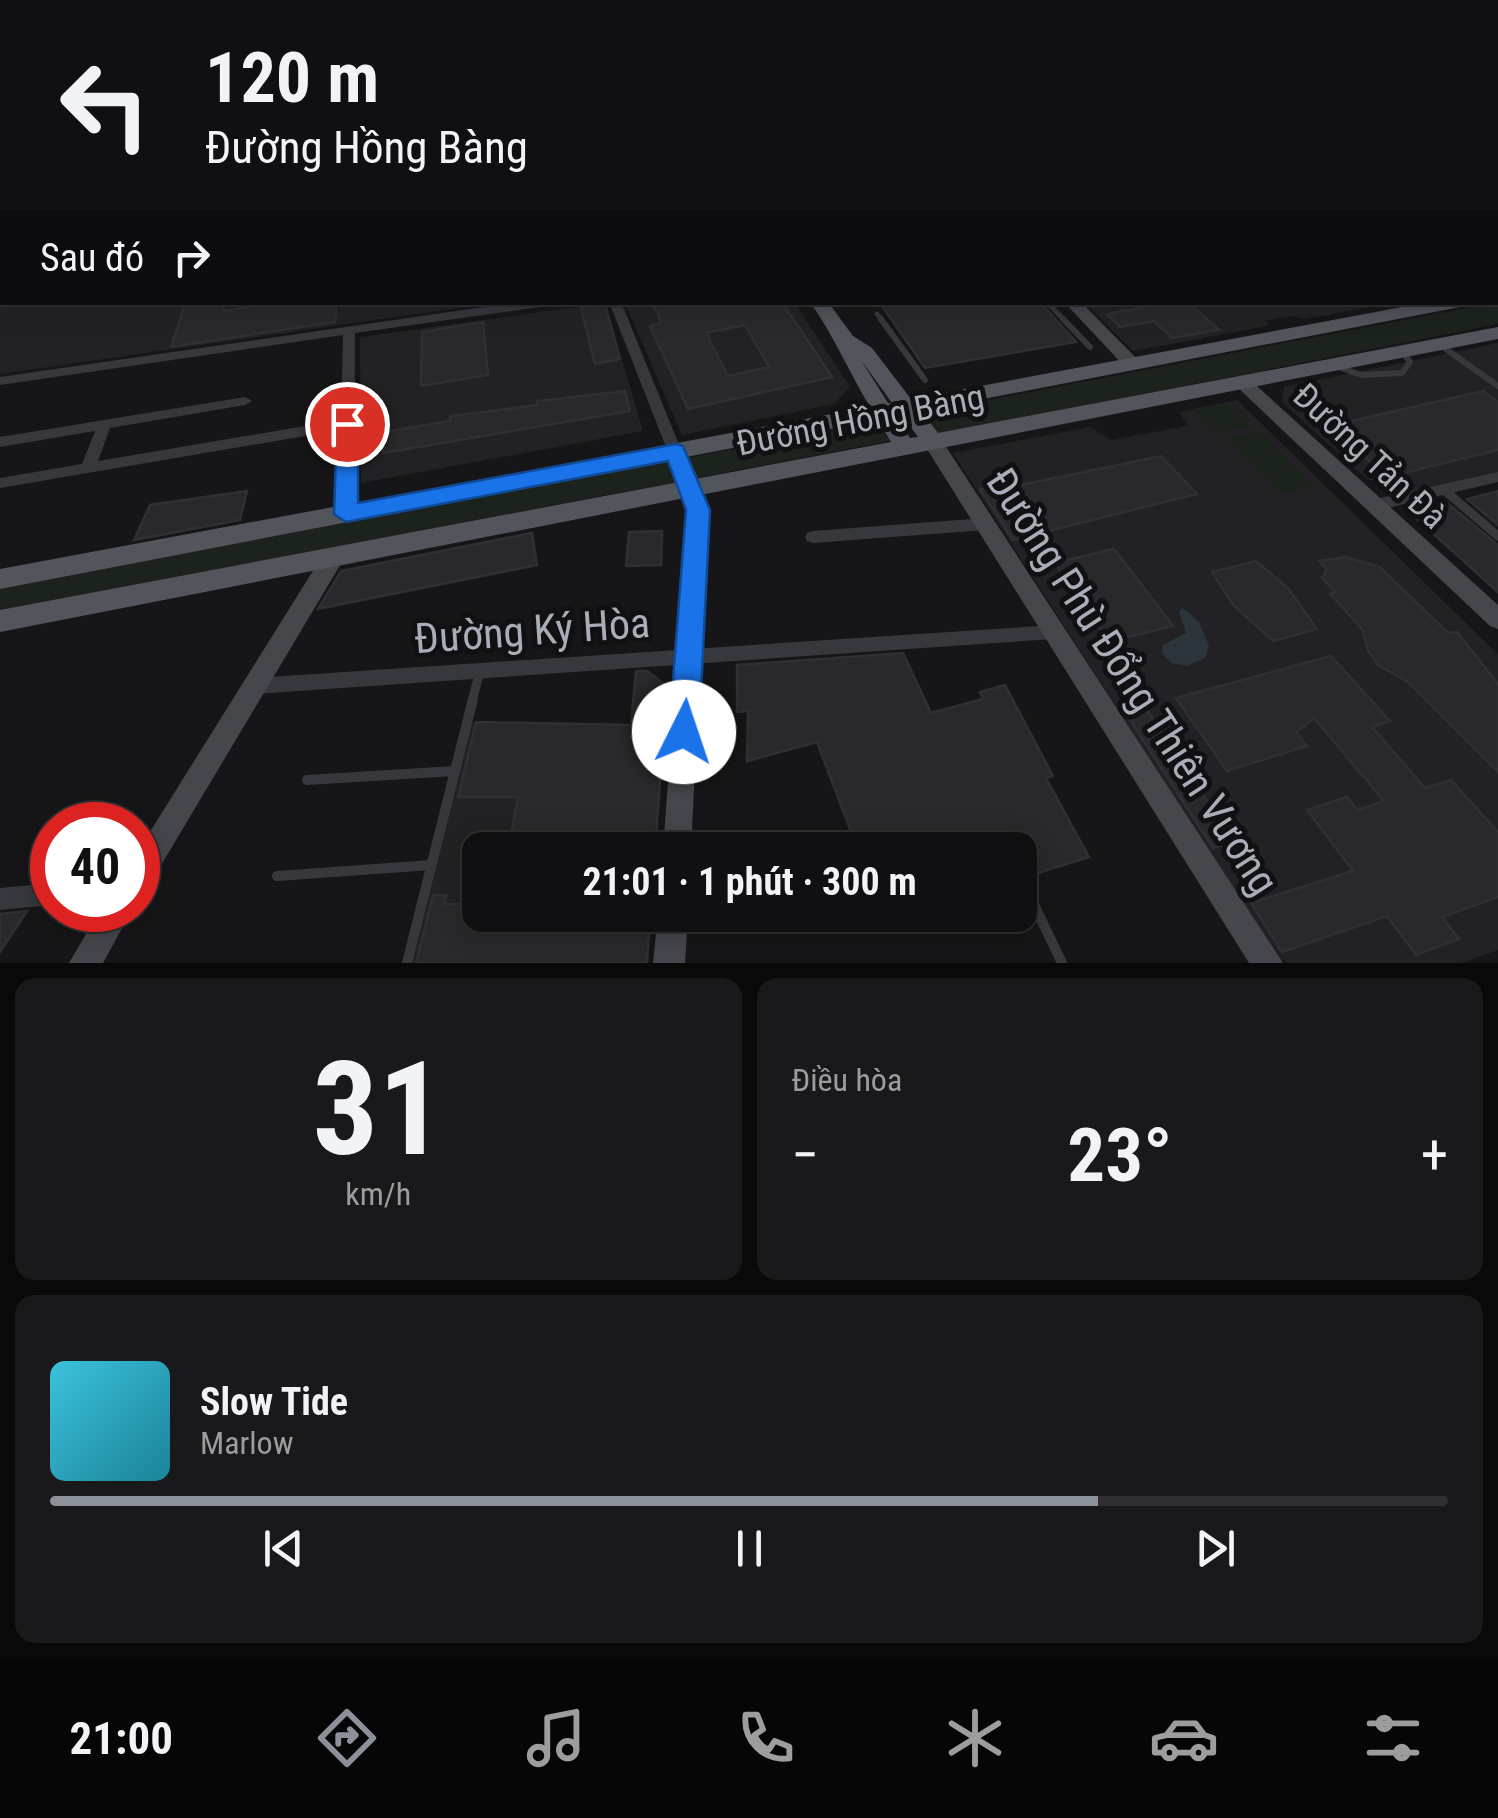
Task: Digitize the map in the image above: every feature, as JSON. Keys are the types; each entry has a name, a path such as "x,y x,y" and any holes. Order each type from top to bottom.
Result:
{"main road":[{"path":"821,305 846,340 852,362 904,446"},
{"name":"Đường Hồng Bàng","path":"0,579 1444,305"},
{"name":"Đường Hồng Bàng","path":"0,621 1498,332"},
{"path":"846,340 865,352 932,441"},
{"path":"1133,365 1164,398"},
{"path":"846,419 866,386"},
{"path":"676,452 691,488"},
{"path":"334,556 346,514"}],"street":[{"path":"0,381 527,305"},
{"path":"616,305 676,452"},
{"path":"1075,305 1133,365"},
{"path":"346,514 349,331"},
{"name":"Đường Tản Đà","path":"1242,382 1498,619"},
{"path":"0,442 246,402"},
{"path":"0,483 347,424"},
{"path":"88,468 104,425"},
{"name":"Đường Phù Đổng Thiên Vương","path":"932,441 1267,963"},
{"path":"1375,505 1498,477"},
{"path":"678,832 698,510 691,488"},
{"path":"813,538 985,524"},
{"path":"160,841 334,556"},
{"name":"Đường Ký Hòa","path":"254,686 1054,632"},
{"path":"0,898 30,896"},
{"path":"85,963 104,932"},
{"path":"670,963 671,932"}],"lane":[{"path":"1050,305 1090,347"},
{"path":"877,314 925,380"},
{"path":"1439,344 1498,386"},
{"path":"1443,490 1498,536"},
{"path":"406,963 480,671"},
{"path":"306,780 454,771"},
{"path":"277,876 431,865"},
{"path":"1037,911 1062,963"}],"shaded area":[{"path":"2,305 479,305 0,374"},
{"path":"606,305 643,431 361,483 360,337"},
{"path":"626,305 796,305 850,387 834,404 682,435"},
{"path":"1087,305 1381,305 1304,319 1290,316 1268,320 1267,326 1133,351"},
{"path":"1498,305 1498,324 936,435 921,413"},
{"path":"1498,343 1498,473 1412,492 1367,479 1282,402 1284,387"},
{"path":"1237,400 1498,654 1498,950 1461,963 1288,963 1277,957 953,453 1090,427 1111,440 1176,428 1188,425 1179,412"},
{"path":"1226,402 1251,426 1217,433 1193,409"},
{"path":"878,422 889,441 0,611 0,587"},
{"path":"1260,432 1315,486 1280,494 1226,439"},
{"path":"1183,608 1199,622 1209,646 1205,658 1187,666 1171,663 1162,653 1163,645 1186,633 1179,612"},
{"path":"469,722 631,724 623,806 563,832 462,832 462,932 487,932 501,963 411,963"}],"building":[{"path":"185,305 223,305 224,311 261,305 337,305 335,322 171,347"},
{"path":"605,305 620,359 595,364 581,308"},
{"path":"653,305 784,305 832,377 688,409 650,326 662,323","holes":["745,325 769,367 728,376 706,333"]},
{"path":"1043,305 1076,342 925,368 882,306"},
{"path":"1156,305 1191,305 1219,330 1172,338 1154,321 1120,327 1107,314"},
{"path":"483,322 488,375 421,386 422,332"},
{"path":"625,391 630,411 383,453 384,432 450,421 450,416 537,405 537,401"},
{"path":"1483,391 1498,402 1498,450 1388,477 1333,430 1339,429 1334,425"},
{"path":"1161,456 1197,494 1013,540 980,489 1004,484 1007,488"},
{"path":"247,491 240,520 134,540 150,505"},
{"path":"1498,491 1498,525 1467,499"},
{"path":"1445,501 1498,545 1498,592 1407,510"},
{"path":"662,531 661,565 626,566 629,532"},
{"path":"532,533 537,565 318,609 341,571"},
{"path":"1114,549 1173,626 1109,642 1055,563"},
{"path":"1346,557 1380,567 1448,633 1457,632 1498,684 1498,772 1408,682 1378,665 1368,651 1362,629 1330,594 1335,592 1322,578 1327,570 1319,561"},
{"path":"1256,561 1288,588 1317,629 1273,641 1233,605 1212,572"},
{"path":"903,653 931,713 983,699 980,692 1005,685 1053,776 1046,778 1089,857 1037,874 1037,832 851,832 817,742 747,761 748,711 737,712 737,665"},
{"path":"1331,656 1390,721 1372,727 1425,788 1451,780 1498,832 1498,897 1442,917 1459,939 1416,955 1387,916 1282,952 1251,903 1353,871 1307,810 1347,797 1357,810 1384,801 1314,718 1296,733 1307,746 1227,771 1176,698"},
{"path":"636,671 647,671 667,686 656,832 511,832 518,797 458,797 476,722 631,725"},
{"path":"1142,703 1234,841 1213,848 1123,709"},
{"path":"433,895 446,895 444,904 462,904 462,932 649,932 647,963 416,963"},
{"path":"27,911 0,952 0,914"}],"route":[{"path":"347,424 346,514 676,452 698,510 684,732"}]}
